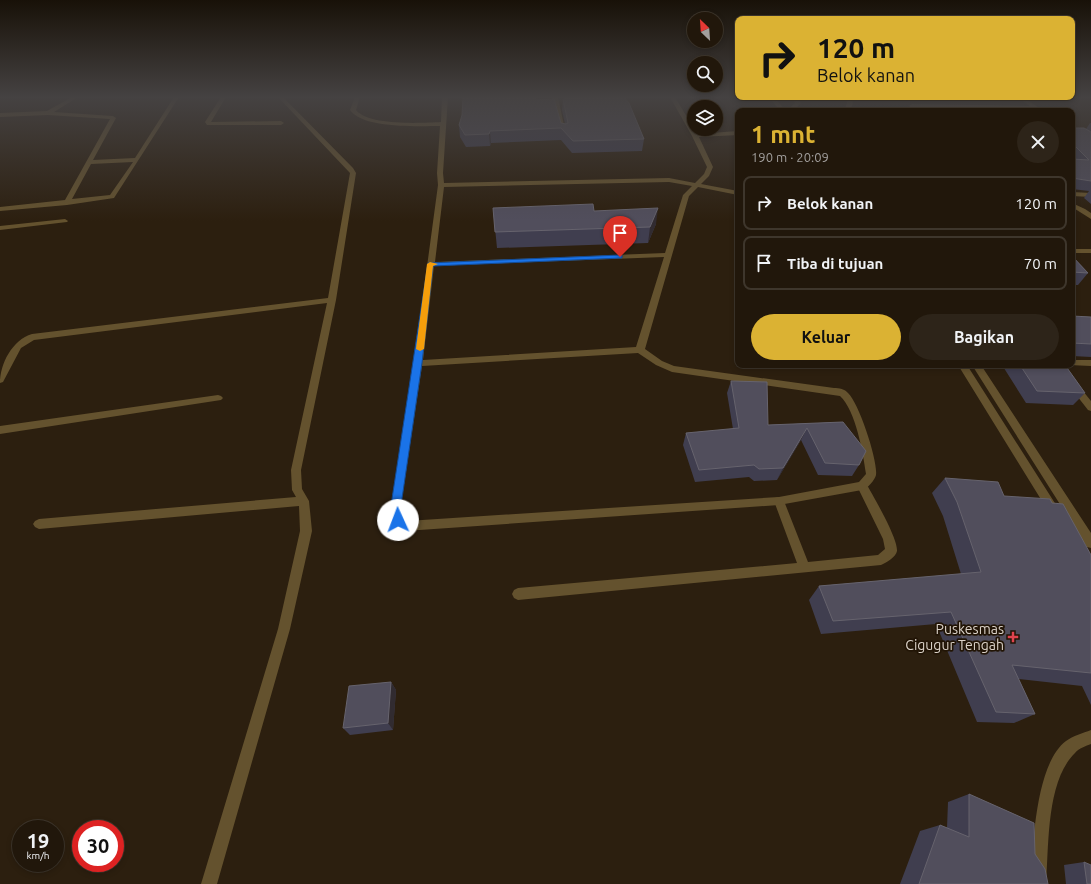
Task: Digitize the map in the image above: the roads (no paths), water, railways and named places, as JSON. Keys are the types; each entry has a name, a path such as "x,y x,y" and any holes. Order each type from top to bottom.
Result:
{"street":[{"path":"67,203 102,138"},
{"path":"0,209 112,197 151,138"},
{"path":"209,884 284,628 306,531 304,501 297,490 296,470 332,300 352,173 351,169 321,138"},
{"path":"418,363 640,350 658,363 672,369 843,393 852,403 870,462 871,475 862,486 779,501 405,526 398,520 395,512 418,363 441,185 441,138"},
{"path":"640,350 686,195 707,175 710,167 696,138"},
{"path":"90,162 137,160"},
{"path":"441,185 669,180 735,193"},
{"path":"1075,194 1091,195"},
{"path":"1075,206 1083,210 1091,217"},
{"path":"0,228 65,221"},
{"path":"1075,251 1091,251"},
{"path":"430,264 667,255"},
{"path":"0,380 18,346 32,337 332,300"},
{"path":"1075,363 1091,362"},
{"path":"964,368 1058,517"},
{"path":"978,368 1091,543"},
{"path":"1058,368 1091,408"},
{"path":"0,430 218,398"},
{"path":"518,594 881,560 891,551 889,538 862,486"},
{"path":"39,524 304,501"},
{"path":"779,501 805,568"},
{"path":"1038,884 1046,800 1057,766 1070,747 1091,737"}],"place":[{"name":"Puskesmas Cigugur Tengah","path":"1013,637"}]}
